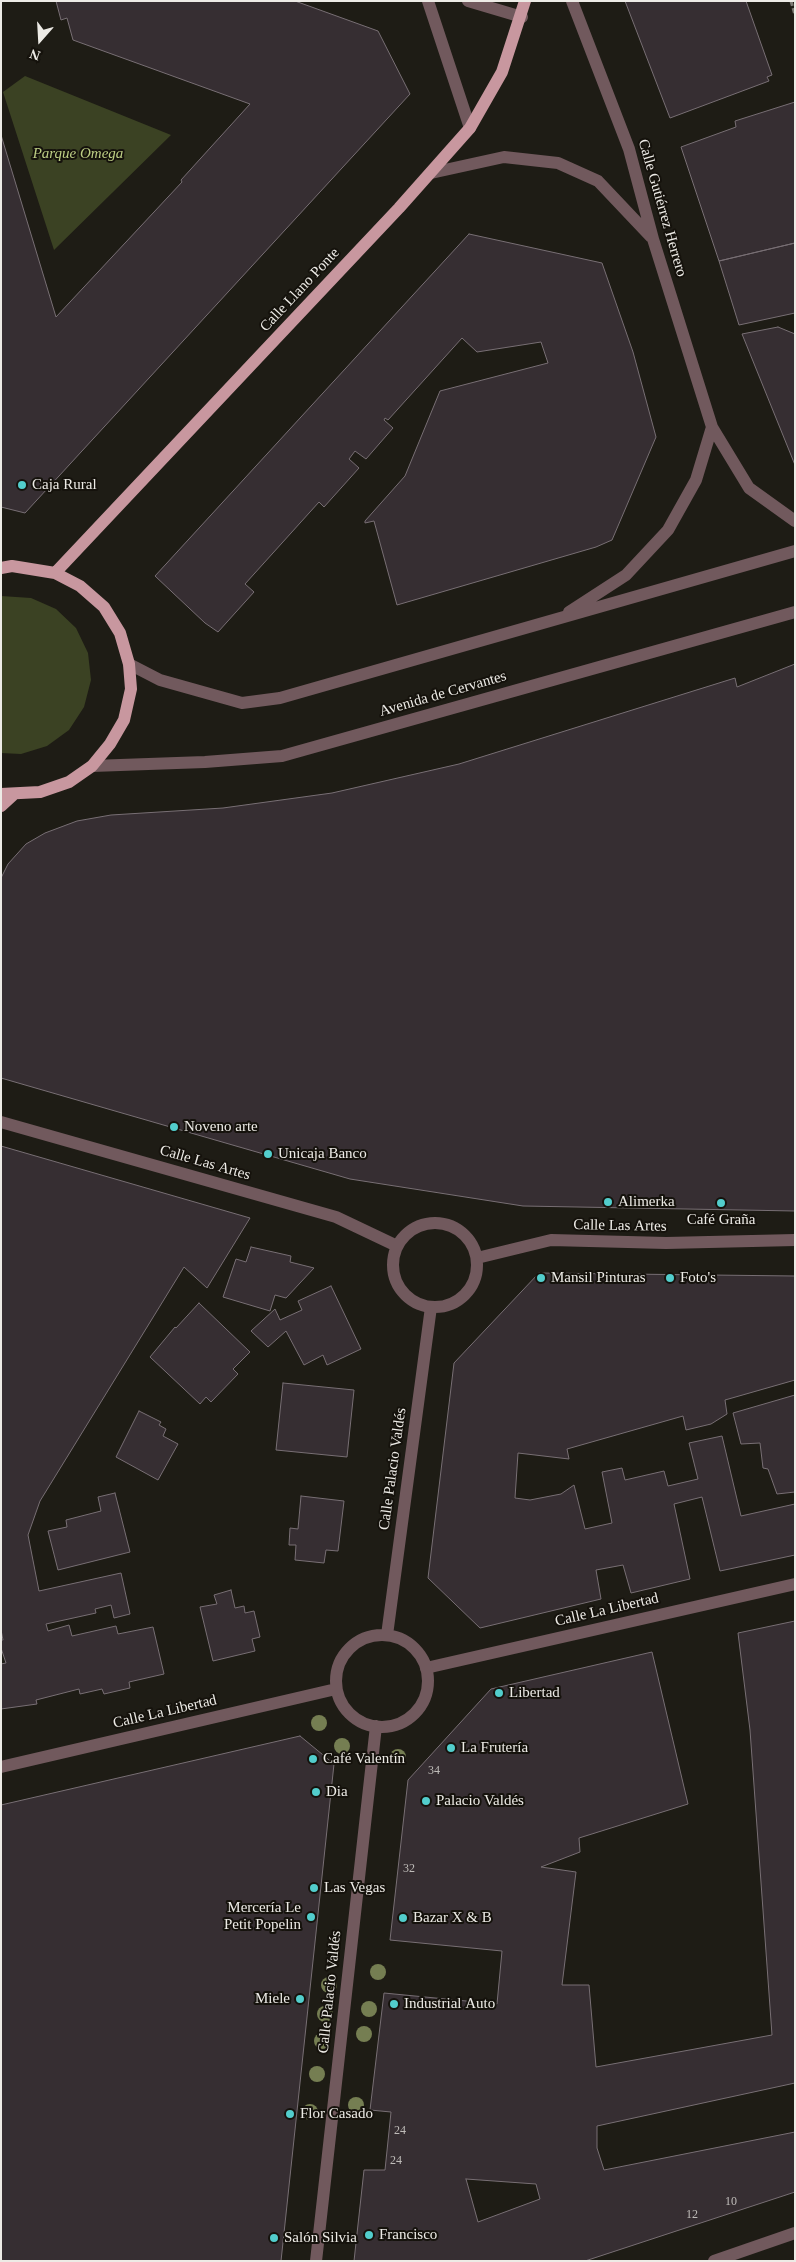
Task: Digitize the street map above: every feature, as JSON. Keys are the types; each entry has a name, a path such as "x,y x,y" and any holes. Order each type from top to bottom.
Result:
{"main road":[{"name":"Calle Llano Ponte","path":"55,573 470,128 502,72 522,17 525,1"},
{"path":"1,568 12,566 55,573 80,586 104,607 120,633 129,664 131,689 124,720 110,744 92,766 62,784 40,792 7,794 1,806"}],"street":[{"path":"428,1 470,128"},
{"path":"468,1 522,17"},
{"name":"Calle Gutiérrez Herrero","path":"572,1 629,149 653,239 712,427 749,488 795,521"},
{"path":"431,172 504,157 558,163 598,181 653,239"},
{"path":"558,619 626,575 668,530 696,480 712,427"},
{"path":"129,664 160,680 242,703 280,698 795,551"},
{"name":"Avenida de Cervantes","path":"92,766 205,762 282,756 795,612"},
{"name":"Calle Las Artes","path":"1,1122 336,1217 397,1246"},
{"path":"434,1222 449,1225 463,1232 472,1244 477,1258 477,1274 471,1288 460,1299 446,1306 431,1307 418,1304 406,1296 398,1286 393,1272 393,1259 397,1246 406,1234 419,1226 434,1222"},
{"name":"Calle Las Artes","path":"477,1258 551,1240 666,1243 795,1240"},
{"name":"Calle Palacio Valdés","path":"387,1635 431,1307"},
{"name":"Calle La Libertad","path":"426,1668 795,1584"},
{"path":"387,1635 400,1638 412,1646 421,1656 426,1668 428,1681 426,1694 421,1706 412,1716 401,1723 389,1726 365,1724 355,1718 340,1700 336,1689 336,1675 340,1661 348,1650 366,1638 387,1635"},
{"name":"Calle La Libertad","path":"1,1767 336,1689"},
{"name":"Calle Palacio Valdés","path":"316,2261 376,1726"},
{"path":"714,2261 795,2233"}],"path":[{"path":"791,1 795,15"}],"green space":[{"name":"Parque Omega","path":"25,76 171,135 54,250 3,92"},
{"path":"1,596 31,598 56,609 76,628 88,653 91,680 84,707 69,730 47,746 21,754 1,753"}],"building":[{"path":"56,1 295,1 378,31 410,94 25,513 1,507 1,135 56,317 182,182 181,180 250,104 73,40 67,18 61,20"},
{"path":"625,1 746,1 772,75 767,77 769,81 670,118"},
{"path":"795,102 795,243 719,261 681,147 736,127 735,121"},
{"path":"469,234 602,263 633,352 656,437 612,540 596,547 397,605 374,521 365,523 365,521 405,476 440,391 548,363 541,342 477,352 462,338 388,420 385,418 384,420 393,428 366,459 355,451 349,459 359,468 324,507 319,502 245,584 254,592 218,632 205,623 155,576"},
{"path":"795,243 795,313 739,325 719,261"},
{"path":"778,327 795,334 795,465 742,334"},
{"path":"795,664 795,1211 523,1206 350,1179 1,1078 1,878 8,864 26,844 45,833 77,821 111,815 223,808 332,793 459,764 735,678 737,687"},
{"path":"1,1146 250,1218 207,1288 184,1267 40,1501 28,1535 39,1591 121,1573 130,1614 114,1618 111,1605 95,1609 96,1613 46,1624 48,1631 69,1625 72,1636 116,1626 118,1634 153,1627 164,1674 129,1682 130,1688 104,1694 102,1689 80,1694 79,1689 36,1700 37,1704 1,1709 1,1664 6,1663 1,1648 1,1640 3,1640 1,1630"},
{"path":"251,1247 291,1256 290,1262 314,1268 286,1298 275,1295 270,1311 223,1297 236,1259 246,1262"},
{"path":"539,1273 795,1276 795,1380 725,1400 727,1414 711,1424 686,1430 683,1416 567,1449 569,1459 518,1453 515,1498 530,1500 561,1494 574,1485 585,1529 612,1523 602,1472 622,1468 625,1480 664,1471 668,1486 698,1479 689,1443 722,1436 741,1516 795,1504 795,1555 720,1571 702,1497 674,1504 690,1579 631,1593 623,1565 596,1570 601,1599 480,1628 428,1578 454,1363"},
{"path":"331,1286 361,1349 327,1365 323,1355 304,1365 286,1331 268,1347 251,1331 275,1309 280,1320 302,1310 298,1301"},
{"path":"199,1303 250,1352 233,1369 238,1374 211,1402 206,1397 200,1404 150,1357 175,1327"},
{"path":"283,1383 354,1390 347,1457 276,1450"},
{"path":"795,1395 795,1492 777,1494 768,1469 763,1468 760,1443 741,1444 733,1413"},
{"path":"139,1411 161,1422 159,1425 166,1429 163,1436 178,1444 158,1480 116,1457"},
{"path":"115,1493 130,1552 58,1570 48,1531 67,1527 66,1520 101,1511 98,1497"},
{"path":"301,1496 344,1501 338,1551 326,1550 324,1563 295,1560 296,1545 289,1545 290,1528 298,1529"},
{"path":"231,1590 235,1608 244,1606 245,1613 254,1611 260,1637 252,1639 255,1651 213,1661 200,1607 217,1604 214,1595"},
{"path":"795,1621 795,2083 597,2126 597,2148 604,2170 795,2132 795,2192 585,2261 354,2261 364,2170 385,2170 391,2112 370,2110 384,1993 497,2004 502,1951 390,1940 408,1780 491,1689 652,1652 688,1804 579,1838 580,1852 541,1867 576,1872 562,1985 589,1985 596,2067 772,2035 750,1730 738,1633","holes":["466,2179 536,2184 540,2199 478,2222"]},
{"path":"300,1736 334,1764 281,2261 1,2261 1,1805"}],"place":[{"name":"Caja Rural","path":"22,485"},
{"name":"Noveno arte","path":"174,1127"},
{"name":"Unicaja Banco","path":"268,1154"},
{"name":"Alimerka","path":"608,1202"},
{"name":"Café Graña","path":"721,1203"},
{"name":"Mansil Pinturas","path":"541,1278"},
{"name":"Foto's","path":"670,1278"},
{"name":"Libertad","path":"499,1693"},
{"name":"La Frutería","path":"451,1748"},
{"name":"Café Valentín","path":"313,1759"},
{"name":"Dia","path":"316,1792"},
{"name":"Palacio Valdés","path":"426,1801"},
{"name":"Las Vegas","path":"314,1888"},
{"name":"Mercería Le Petit Popelin","path":"311,1917"},
{"name":"Bazar X & B","path":"403,1918"},
{"name":"Miele","path":"300,1999"},
{"name":"Industrial Auto","path":"394,2004"},
{"name":"Flor Casado","path":"290,2114"},
{"name":"Francisco","path":"369,2235"},
{"name":"Salón Silvia","path":"274,2238"}]}
